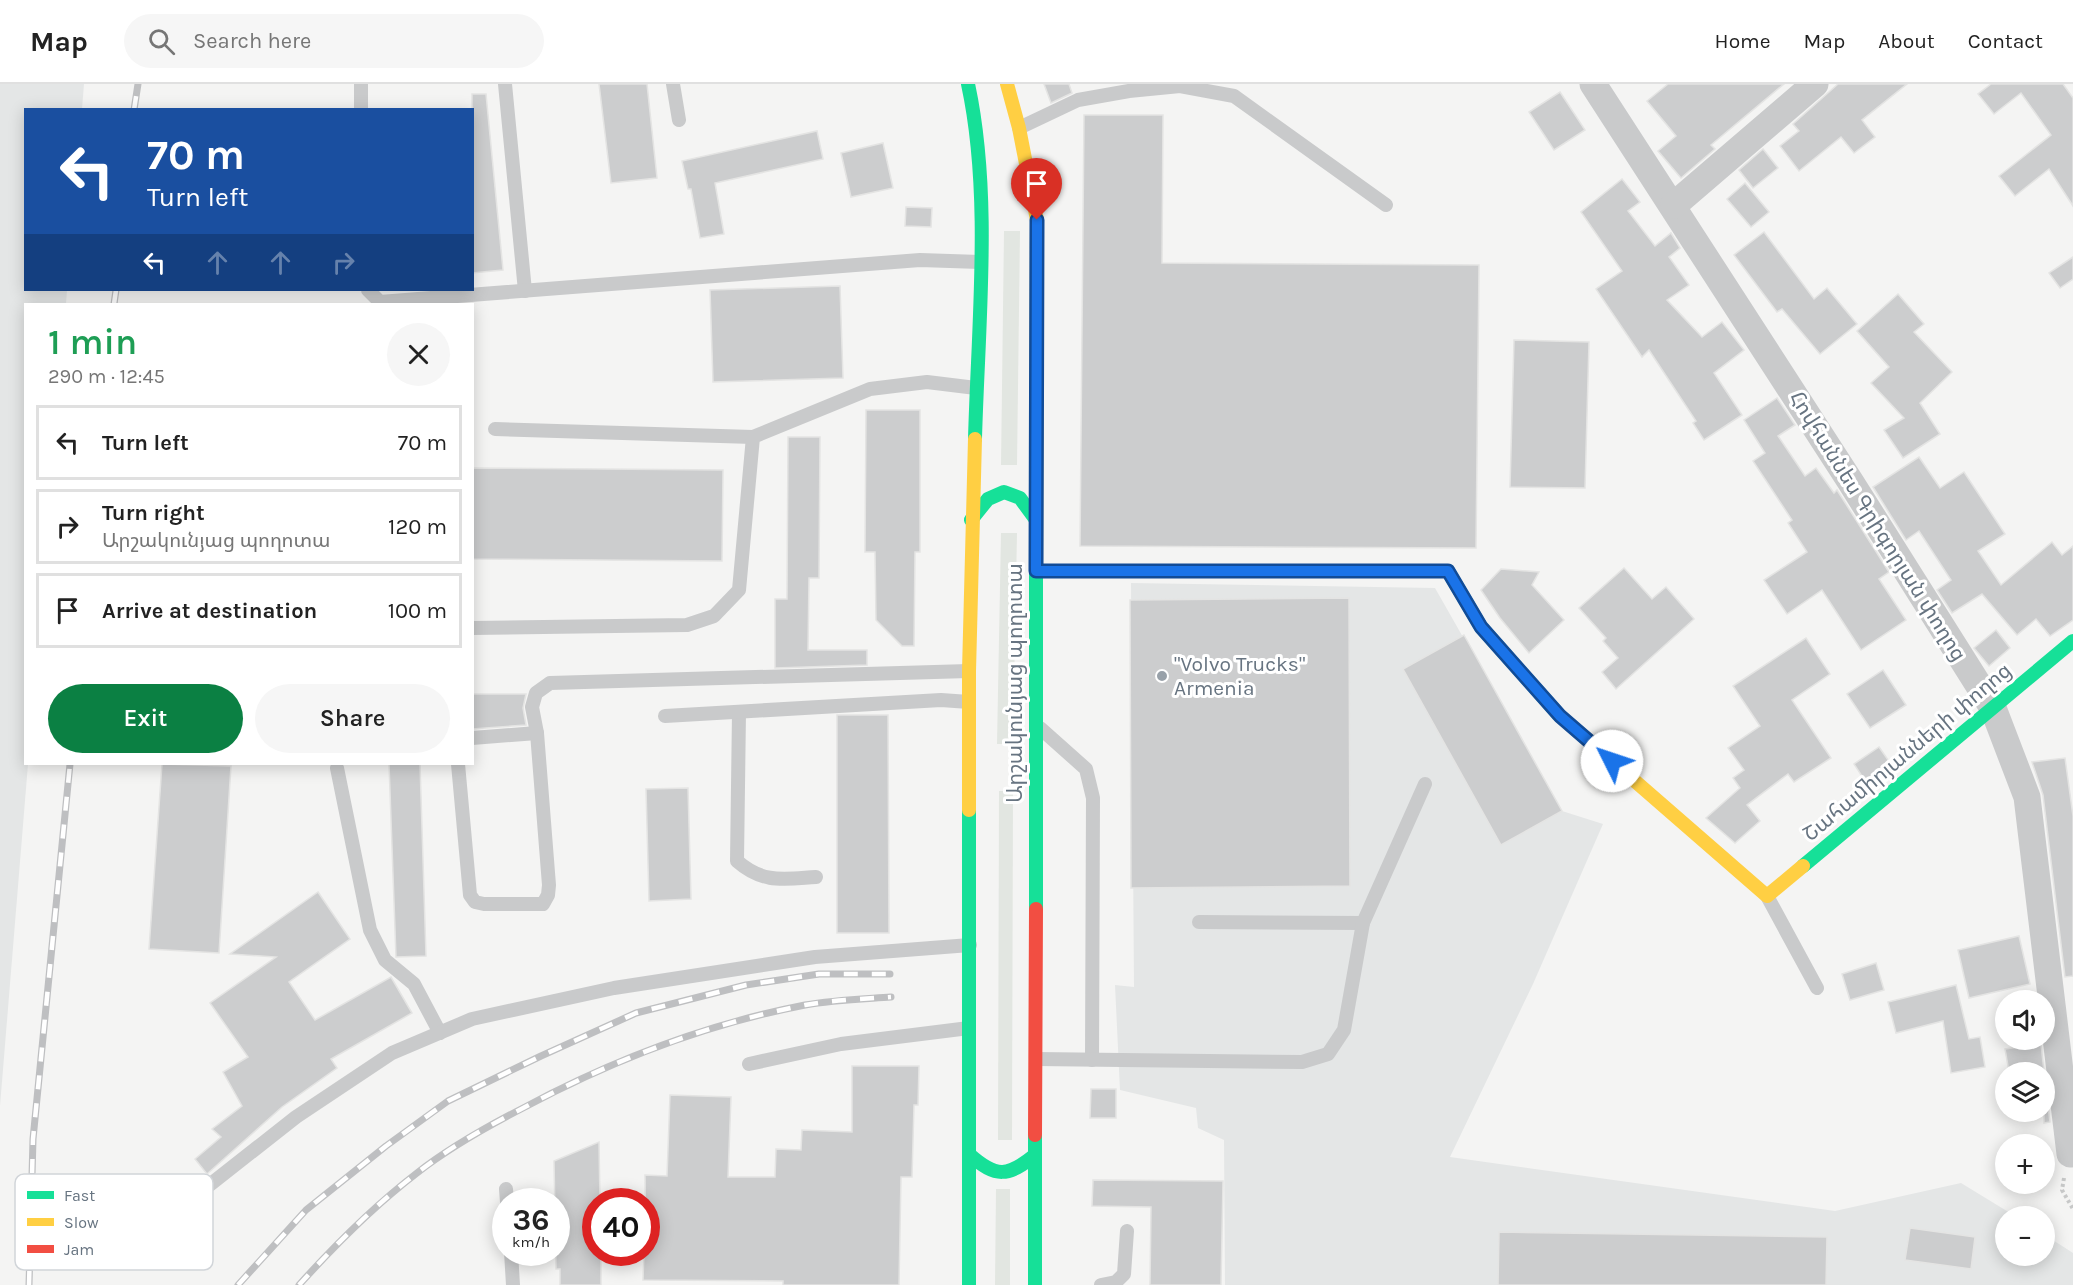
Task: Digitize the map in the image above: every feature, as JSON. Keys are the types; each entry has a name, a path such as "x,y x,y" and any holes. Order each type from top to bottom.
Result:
{"main road":[{"path":"968,84 976,121 981,216 971,520 969,671 969,1285"},
{"name":"Արշակունյաց պողոտա","path":"1007,84 1019,128 1037,220 1035,1285"},
{"path":"981,216 991,203"},
{"path":"1018,203 1037,220"},
{"path":"971,520 993,494 1004,492 1017,495 1025,501 1036,520"},
{"path":"1036,571 1448,571 1481,627 1560,716 1767,896"},
{"name":"Շահամիրյանների փողոց","path":"1767,896 2073,641"},
{"path":"970,1155 985,1169 1002,1174 1020,1168 1035,1155"}],"street":[{"name":"Հովհաննես Գրիգորյան փողոց","path":"1593,84 1674,205 1993,708 2027,797 2070,1154"},
{"path":"1674,205 1815,84"}],"lane":[{"path":"361,84 361,108"},
{"path":"504,84 525,291"},
{"path":"673,84 679,120"},
{"path":"1019,128 1078,100 1129,91 1180,86 1234,96 1386,205"},
{"path":"369,291 380,302 920,260 980,262"},
{"path":"495,429 753,437 870,389 927,382 976,388"},
{"path":"474,628 687,625 714,616 739,590 753,437"},
{"path":"458,765 470,895 475,902 484,904 543,904 548,895 549,885 537,733 532,707 536,693 550,683 969,671"},
{"path":"665,716 941,700 969,702"},
{"path":"739,712 737,861 752,873 777,880 816,877"},
{"path":"1036,725 1086,769 1093,798 1092,1060"},
{"path":"474,738 537,733"},
{"path":"338,768 370,930 385,960 414,984 440,1033"},
{"path":"1035,1059 1302,1062 1328,1054 1344,1030 1363,923 1425,784"},
{"path":"1767,896 1817,988"},
{"path":"1198,922 1363,923"},
{"path":"213,1181 296,1117 392,1053 472,1019 614,988 815,957 970,945"},
{"path":"749,1064 841,1044 970,1028"},
{"path":"1101,1285 1116,1282 1124,1274 1127,1231"},
{"path":"512,1266 513,1285"}],"path":[{"path":"2070,1154 2062,1190 2073,1209"}],"shaded area":[{"path":"0,84 84,84 82,108 24,108 24,291 67,291 66,303 24,303 24,765 28,765 0,1106"},
{"path":"1004,231 1020,231 1017,465 1001,465"},
{"path":"1001,533 1017,533 1013,744 997,744"},
{"path":"1131,583 1435,588 1562,811 1603,824 1533,984 1450,1157 1835,1211 1961,1183 1999,1206 1995,1206 1995,1266 2055,1266 2055,1241 2073,1253 2073,1285 1225,1285 1224,1140 1198,1128 1196,1108 1120,1090 1115,985 1134,987"},
{"path":"999,791 1013,791 1012,1140 998,1140"},
{"path":"996,1189 1010,1189 1010,1285 995,1285"}],"building":[{"path":"599,84 647,84 657,178 611,183"},
{"path":"1044,84 1069,84 1072,93 1051,103"},
{"path":"1668,84 1784,84 1711,145 1715,149 1681,178 1658,151 1676,136 1647,101"},
{"path":"1838,84 1907,84 1862,120 1875,137 1854,153 1841,137 1799,171 1780,146 1799,131 1793,124"},
{"path":"1991,84 2063,84 2073,98 2073,206 2049,169 2015,196 1999,176 2051,135 2021,93 1994,114 1978,94"},
{"path":"1560,92 1585,130 1554,150 1529,112"},
{"path":"472,94 486,94 503,270 474,273 474,108 472,108"},
{"path":"1084,115 1163,115 1162,263 1479,265 1476,548 1080,546"},
{"path":"817,131 823,159 715,183 724,234 700,238 691,189 688,189 682,161"},
{"path":"883,143 893,188 851,197 841,153"},
{"path":"1763,149 1778,168 1753,188 1739,170"},
{"path":"1622,179 1640,202 1628,211 1655,246 1671,233 1680,248 1669,257 1689,285 1667,300 1702,337 1722,322 1744,350 1714,373 1742,415 1704,440 1693,423 1696,421 1649,350 1642,357 1596,289 1622,271 1581,212"},
{"path":"1745,183 1769,212 1751,227 1727,199"},
{"path":"906,207 932,208 931,227 905,226"},
{"path":"1764,232 1814,299 1827,288 1857,324 1820,354 1782,309 1777,312 1734,255"},
{"path":"2073,257 2073,279 2060,288 2049,273"},
{"path":"840,286 843,378 713,382 710,290"},
{"path":"1898,294 1924,324 1914,332 1952,372 1920,403 1940,434 1903,458 1884,430 1904,418 1871,383 1889,367 1857,331"},
{"path":"1514,340 1589,342 1585,488 1510,487"},
{"path":"1777,398 1795,425 1778,436 1805,476 1816,468 1834,493 1837,490 1889,572 1879,579 1906,620 1861,650 1822,590 1787,614 1764,580 1807,552 1788,523 1792,520 1753,461 1765,453 1744,420"},
{"path":"866,410 920,410 920,552 915,552 914,646 902,646 876,620 875,552 865,552"},
{"path":"788,437 820,437 819,578 809,578 808,650 867,650 867,665 775,668 775,599 787,599"},
{"path":"1919,457 1940,488 1964,472 2005,534 1978,551 2001,585 2052,542 2062,555 2073,546 2073,620 2050,636 2036,619 2017,635 1982,594 1952,613 1937,590 1951,580 1919,531 1906,540 1873,487"},
{"path":"474,468 723,470 722,561 474,559"},
{"path":"1624,568 1652,599 1666,587 1694,619 1616,689 1602,672 1618,658 1603,641 1606,638 1579,608"},
{"path":"1501,569 1539,572 1532,585 1564,620 1529,653 1500,618 1481,590"},
{"path":"1349,598 1350,886 1131,888 1130,600"},
{"path":"1996,630 2010,648 1989,666 1974,648"},
{"path":"1464,635 1562,811 1501,845 1403,669"},
{"path":"1806,638 1830,674 1792,700 1831,758 1794,782 1788,774 1747,805 1760,821 1735,843 1706,818 1740,788 1733,778 1744,770 1728,748 1760,726 1733,686"},
{"path":"1883,670 1906,705 1870,728 1847,694"},
{"path":"474,694 526,694 523,708 526,725 474,729"},
{"path":"837,715 888,715 889,933 837,933"},
{"path":"1879,747 1893,767 1869,787 1854,764"},
{"path":"2065,758 2073,816 2073,976 2065,977 2043,795 2032,762"},
{"path":"162,765 231,766 219,953 149,949"},
{"path":"389,765 420,765 426,956 396,957"},
{"path":"688,788 691,899 649,901 646,789"},
{"path":"318,892 350,939 289,982 315,1020 391,977 412,1013 331,1059 337,1068 282,1107 207,1174 195,1159 221,1137 212,1129 242,1106 223,1072 248,1057 210,1003 276,957 230,954"},
{"path":"2019,936 2030,984 1995,990 1995,992 1969,998 1958,950"},
{"path":"1876,963 1884,990 1850,1000 1842,974"},
{"path":"1956,985 1969,1039 1980,1037 1985,1067 1951,1073 1943,1021 1896,1033 1888,1002"},
{"path":"2005,1050 2042,1050 2043,1062 2007,1062"},
{"path":"852,1066 919,1066 918,1105 914,1105 912,1177 901,1177 899,1285 783,1285 783,1281 643,1280 644,1266 660,1266 660,1188 645,1188 645,1175 667,1176 670,1095 731,1097 728,1177 775,1177 776,1149 801,1150 802,1130 852,1132"},
{"path":"1091,1089 1116,1089 1116,1118 1090,1118"},
{"path":"599,1142 600,1188 582,1188 582,1266 601,1266 601,1285 560,1285 560,1269 556,1269 556,1266 570,1266 570,1188 554,1188 554,1161"},
{"path":"1093,1180 1223,1181 1221,1285 1150,1285 1151,1207 1092,1206"},
{"path":"1910,1228 1975,1237 1971,1269 1905,1260"},
{"path":"1499,1232 1827,1237 1826,1285 1498,1285"}],"railway":[{"path":"134,108 138,84"},
{"path":"114,303 116,291"},
{"path":"32,1174 33,1139 70,765"},
{"path":"238,1285 306,1210 386,1146 448,1101 541,1056 636,1013 746,985 819,974 890,974"},
{"path":"299,1285 370,1212 430,1163 483,1129 558,1090 626,1059 732,1022 816,1003 891,997"},
{"path":"29,1270 29,1285"}],"traffic: fast":[{"path":"968,84 980,170 982,215 975,439"},
{"path":"971,520 988,499 1004,492 1020,498 1036,520"},
{"path":"1036,568 1036,909"},
{"path":"1036,571 1448,571 1481,627 1559,715"},
{"path":"1803,866 2073,641"},
{"path":"969,810 969,1285"},
{"path":"1035,1135 1035,1285"},
{"path":"970,1155 987,1168 1002,1172 1017,1168 1035,1155"}],"traffic: slow":[{"path":"1007,84 1019,128 1037,220 1036,568"},
{"path":"969,810 969,671 975,439"},
{"path":"1559,715 1767,896 1803,866"}],"traffic: jam":[{"path":"1035,1135 1036,909"}],"place":[{"name":"\"Volvo Trucks\" Armenia","path":"1162,676"}],"route":[{"path":"1037,220 1036,571 1448,571 1481,627 1560,716 1612,761"}]}
